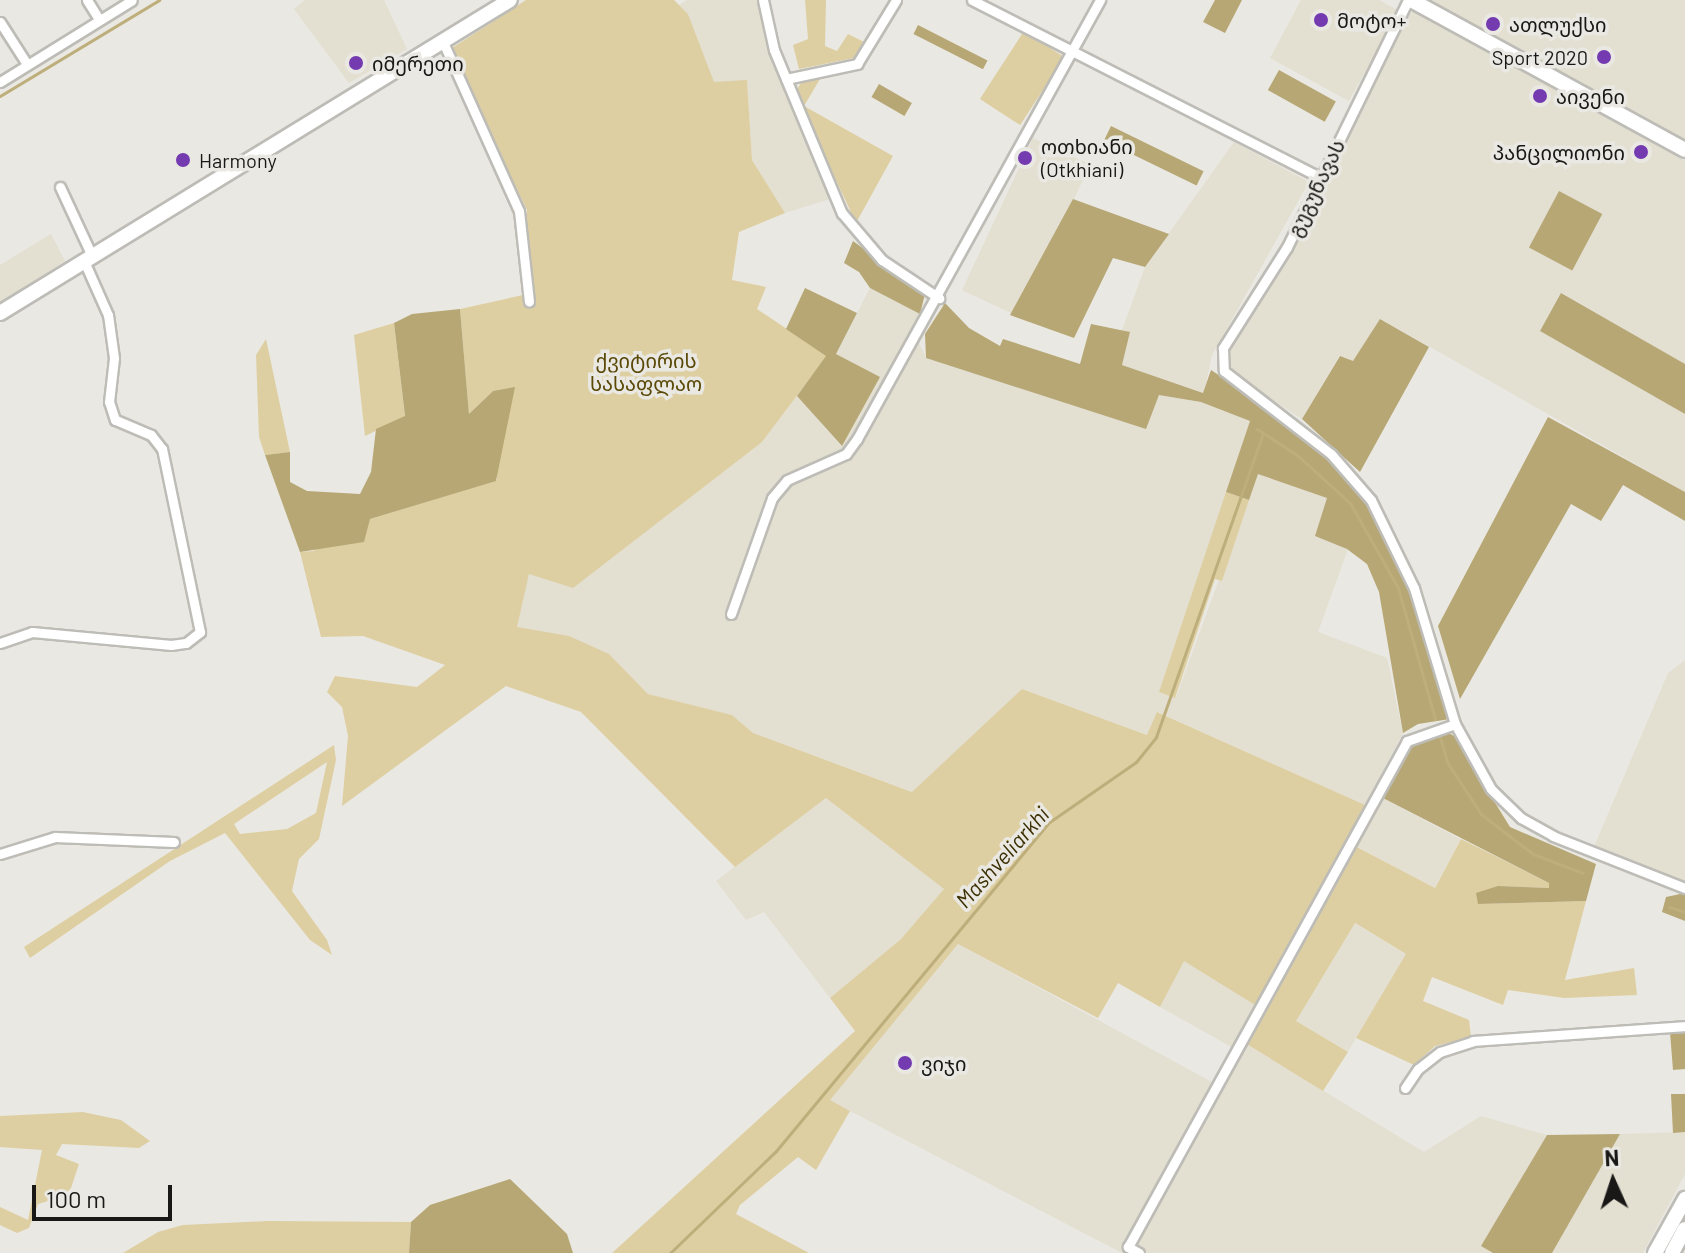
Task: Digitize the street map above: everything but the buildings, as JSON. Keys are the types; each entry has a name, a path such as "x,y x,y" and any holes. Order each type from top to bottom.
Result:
{"main road":[{"path":"0,313 510,0"},
{"path":"1409,0 1685,150"},
{"path":"1655,1253 1685,1199"},
{"path":"1672,1253 1685,1229"}],"street":[{"path":"87,0 99,19"},
{"path":"0,82 132,0"},
{"path":"763,0 786,79 827,185 860,239 939,298"},
{"path":"786,79 857,64 896,0"},
{"path":"972,0 1321,178"},
{"path":"731,614 779,488 799,472 846,454 939,298 1100,0"},
{"name":"გუგუნავას","path":"1409,0 1259,296 1223,348 1224,371 1331,454 1371,500 1414,588 1455,724"},
{"path":"0,22 27,64"},
{"path":"443,42 519,211 529,301"},
{"path":"0,643 32,632 171,645 186,643 200,632 162,449 151,435 115,420 109,402 114,358 108,315 60,187"},
{"path":"1139,1253 1128,1247 1407,741 1455,724 1491,789 1521,818 1588,853 1685,888"},
{"path":"0,854 55,837 174,842"},
{"path":"1405,1088 1418,1069 1440,1052 1473,1041 1685,1026"}],"shaded area":[{"path":"305,0 384,0 407,49 349,83 294,9"},
{"path":"687,0 758,0 777,72 830,199 785,213 752,160 747,81 714,83 688,14 679,5"},
{"path":"1215,0 1242,0 1225,33 1203,22"},
{"path":"1301,0 1379,0 1399,11 1349,101 1270,58"},
{"path":"1426,0 1685,0 1685,143 1434,4"},
{"path":"1415,11 1685,161 1685,364 1562,293 1540,331 1685,414 1685,492 1381,319 1353,362 1339,356 1302,419 1228,371 1230,347 1279,273 1406,16"},
{"path":"918,25 987,60 983,69 913,34"},
{"path":"1279,70 1336,102 1325,122 1268,90"},
{"path":"879,84 912,103 904,116 872,97"},
{"path":"1111,126 1204,171 1197,186 1104,140"},
{"path":"1033,138 1090,165 1019,317 962,290"},
{"path":"1234,142 1309,182 1212,355 1204,393 1122,365 1130,333 1122,330 1145,267"},
{"path":"1559,191 1602,214 1572,271 1529,248"},
{"path":"1073,199 1169,234 1145,267 1113,258 1074,338 1010,315"},
{"path":"51,234 65,261 0,303 0,265"},
{"path":"853,241 925,294 920,314 870,288 859,272 844,263"},
{"path":"805,288 857,313 836,354 880,377 842,446 797,396 826,356 786,329"},
{"path":"870,288 920,314 912,328 926,358 1146,428 1159,395 1201,402 1250,421 1160,692 1176,697 1258,473 1328,498 1315,536 1348,549 1318,632 1387,658 1403,733 1365,805 1158,712 1148,735 1022,689 913,792 753,733 732,715 648,694 609,654 516,627 529,574 762,442 797,396 841,446 879,377 836,354"},
{"path":"1561,293 1685,364 1685,414 1540,331"},
{"path":"945,303 969,328 1000,346 1003,339 1080,364 1091,324 1130,332 1122,365 1203,393 1211,370 1275,412 1327,456 1367,503 1411,590 1450,719 1418,724 1403,733 1379,592 1367,564 1347,549 1315,536 1327,498 1258,474 1249,500 1226,492 1250,421 1201,402 1159,395 1146,429 926,358 925,334"},
{"path":"460,309 469,414 493,391 515,387 496,481 370,519 364,542 300,552 265,455 290,452 290,482 307,491 360,494 371,472 376,429 405,416 394,323 412,314"},
{"path":"1380,319 1429,347 1360,472 1302,419 1340,356 1353,361"},
{"path":"1548,417 1685,492 1685,521 1623,485 1601,521 1571,504 1460,699 1438,626"},
{"path":"1685,660 1685,884 1593,849 1668,673"},
{"path":"1445,731 1454,736 1510,827 1596,864 1586,901 1478,904 1476,893 1498,886 1549,888 1549,883 1381,797 1410,748"},
{"path":"1381,797 1460,839 1435,888 1355,846"},
{"path":"826,798 944,889 901,939 830,998 764,912 746,920 716,881"},
{"path":"1685,893 1685,921 1662,912 1666,897"},
{"path":"1354,923 1406,954 1348,1052 1295,1021"},
{"path":"958,944 1223,1088 1245,1043 1424,1152 1481,1116 1547,1135 1482,1246 1493,1253 1122,1253 829,1100"},
{"path":"1184,960 1255,1005 1235,1049 1160,1007"},
{"path":"1685,1030 1685,1069 1673,1070 1670,1032"},
{"path":"1671,1094 1685,1094 1685,1132 1673,1133"},
{"path":"1685,1132 1685,1174 1643,1253 1552,1253 1620,1134"},
{"path":"1620,1134 1552,1253 1493,1253 1481,1246 1547,1135"},
{"path":"510,1179 567,1234 573,1253 409,1253 411,1222 430,1205"}],"green space":[{"name":"ქვიტირის სასაფლაო","path":"526,0 674,0 688,14 714,82 747,80 752,160 785,213 739,232 732,280 766,287 757,309 827,356 762,442 573,588 529,574 517,627 569,636 609,654 648,694 732,715 753,733 912,792 1022,689 1147,735 1157,712 1365,805 1255,1005 1184,961 1160,1007 1118,983 1098,1018 958,944 830,1100 850,1111 816,1170 798,1157 740,1205 736,1214 809,1253 612,1253 855,1031 830,998 901,939 944,889 826,798 735,867 581,712 506,686 342,806 348,736 342,707 327,692 335,676 417,687 445,665 363,636 321,637 300,552 313,551 370,519 497,480 493,391 469,414 460,309 523,295 526,309 527,210 449,50"},
{"path":"805,0 826,0 825,46 837,51 848,34 864,42 854,58 799,69 793,45 808,39"},
{"path":"1024,31 1064,57 1020,125 980,99"},
{"path":"804,79 820,79 804,106 893,156 856,223 795,92"},
{"path":"394,323 405,417 365,436 354,335"},
{"path":"266,339 290,452 265,455 259,437 256,355"},
{"path":"1226,492 1249,500 1222,581 1215,579 1175,698 1159,692"},
{"path":"334,745 336,760 319,839 299,859 292,891 327,940 332,955 310,940 225,833 170,861 30,958 24,947","holes":["327,762 316,813 287,829 240,834 234,824"]},
{"path":"1461,839 1549,883 1549,888 1498,886 1478,904 1586,901 1565,980 1634,968 1637,995 1564,998 1508,990 1503,1005 1432,977 1423,1001 1469,1020 1471,1037 1435,1046 1414,1065 1356,1038 1406,954 1355,923 1296,1021 1348,1052 1323,1091 1245,1043 1355,846 1435,888"},
{"path":"83,1112 121,1120 150,1141 139,1148 62,1144 56,1155 79,1164 71,1188 62,1197 38,1204 29,1228 17,1233 0,1225 0,1207 28,1220 42,1150 0,1147 0,1116"},
{"path":"268,1221 411,1222 409,1253 123,1253 158,1232 183,1225"}],"waterway":[{"path":"0,96 159,0"},
{"path":"1257,429 1297,455 1350,503 1398,588 1435,719"},
{"name":"Mashveliarkhi","path":"670,1253 776,1151 1048,823 1136,762 1156,737 1263,433"},
{"path":"1440,737 1447,762 1481,814 1533,854 1583,873"},
{"path":"1669,907 1685,912"}],"place":[{"name":"მოტო+","path":"1321,20"},
{"name":"ათლუქსი","path":"1493,24"},
{"name":"Sport 2020","path":"1604,57"},
{"name":"იმერეთი","path":"356,63"},
{"name":"აივენი","path":"1540,96"},
{"name":"პანცილიონი","path":"1641,152"},
{"name":"ოთხიანი (Otkhiani)","path":"1025,158"},
{"name":"Harmony","path":"183,160"},
{"name":"ვიჯი","path":"905,1063"}]}
